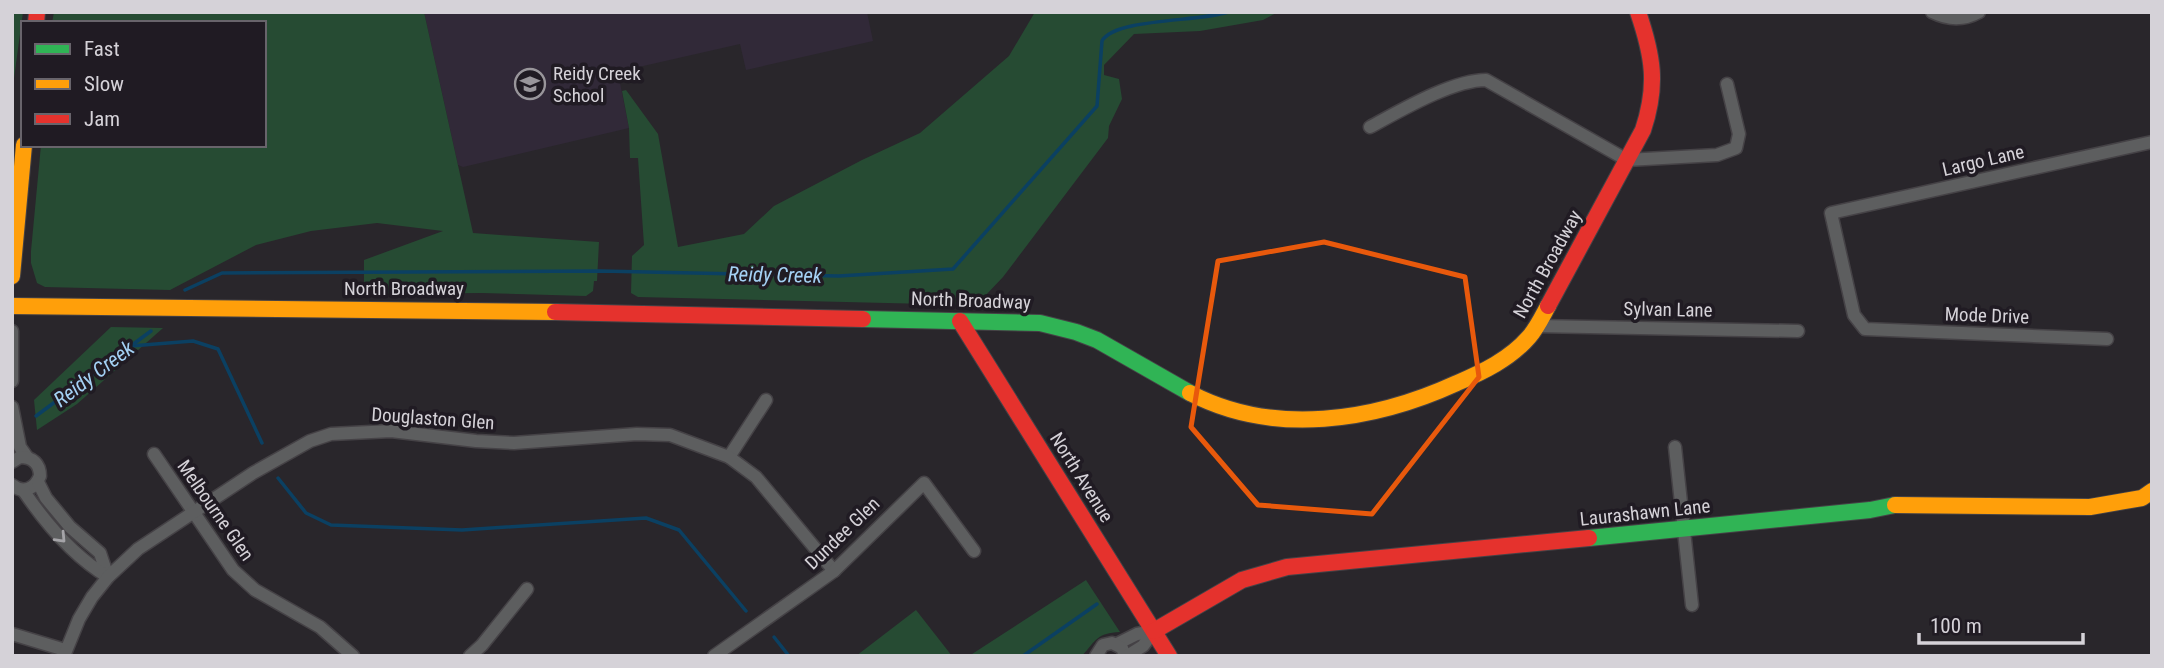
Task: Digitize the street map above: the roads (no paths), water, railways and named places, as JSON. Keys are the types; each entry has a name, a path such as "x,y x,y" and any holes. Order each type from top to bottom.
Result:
{"street":[{"name":"North Broadway","path":"12,306 490,310 1040,323 1070,329 1095,339 1197,397 1229,409 1259,416 1299,419 1347,417 1382,411 1435,394 1505,359 1530,337 1627,160 1650,112 1655,78 1654,63 1638,12"},
{"path":"1932,12 1948,20 1965,18 1979,12"},
{"path":"1370,127 1414,103 1462,85 1486,80 1627,160 1717,155 1737,148 1739,134 1727,84"},
{"name":"Largo Lane","path":"1865,329 1854,315 1832,213 2152,142"},
{"path":"12,276 24,147"},
{"name":"North Avenue","path":"960,321 1170,656"},
{"name":"Sylvan Lane","path":"1537,326 1798,331"},
{"name":"Mode Drive","path":"1865,329 2107,339"},
{"path":"12,331 12,381"},
{"path":"729,457 766,400"},
{"path":"12,407 19,447 38,466 40,476 34,487 18,487"},
{"name":"Douglaston Glen","path":"65,653 79,619 108,577 138,549 299,447 331,434 391,431 514,443 670,435 729,457 756,477 834,571"},
{"path":"1675,447 1692,605"},
{"name":"Melbourne Glen","path":"154,454 233,570 255,590 320,627 353,656"},
{"path":"12,462 20,457 27,457"},
{"path":"38,482 46,498 70,527 100,553 108,577"},
{"name":"Dundee Glen","path":"714,656 834,571 924,483 974,551"},
{"path":"18,487 74,552 108,577"},
{"name":"Laurashawn Lane","path":"1154,631 1242,580 1287,567 1683,529 1899,505 2090,507 2142,498 2152,491"},
{"path":"470,656 527,589"},
{"path":"1096,656 1103,645 1117,644 1137,634 1154,631"},
{"path":"1117,644 1126,656 1143,646 1154,631"},
{"path":"12,634 65,653"}],"waterway":[{"name":"Reidy Creek","path":"185,290 222,273 600,271 839,276 953,269 1097,106 1102,41 1123,28 1140,24 1228,12"},
{"name":"Reidy Creek","path":"36,416 151,331"},
{"path":"131,346 193,341 218,349 262,443"},
{"path":"278,478 306,513 331,525 462,530 646,518 679,530 746,611"},
{"path":"1023,656 1097,604"},
{"path":"774,637 789,656"}],"place":[{"name":"Reidy Creek School","path":"530,84"}]}
